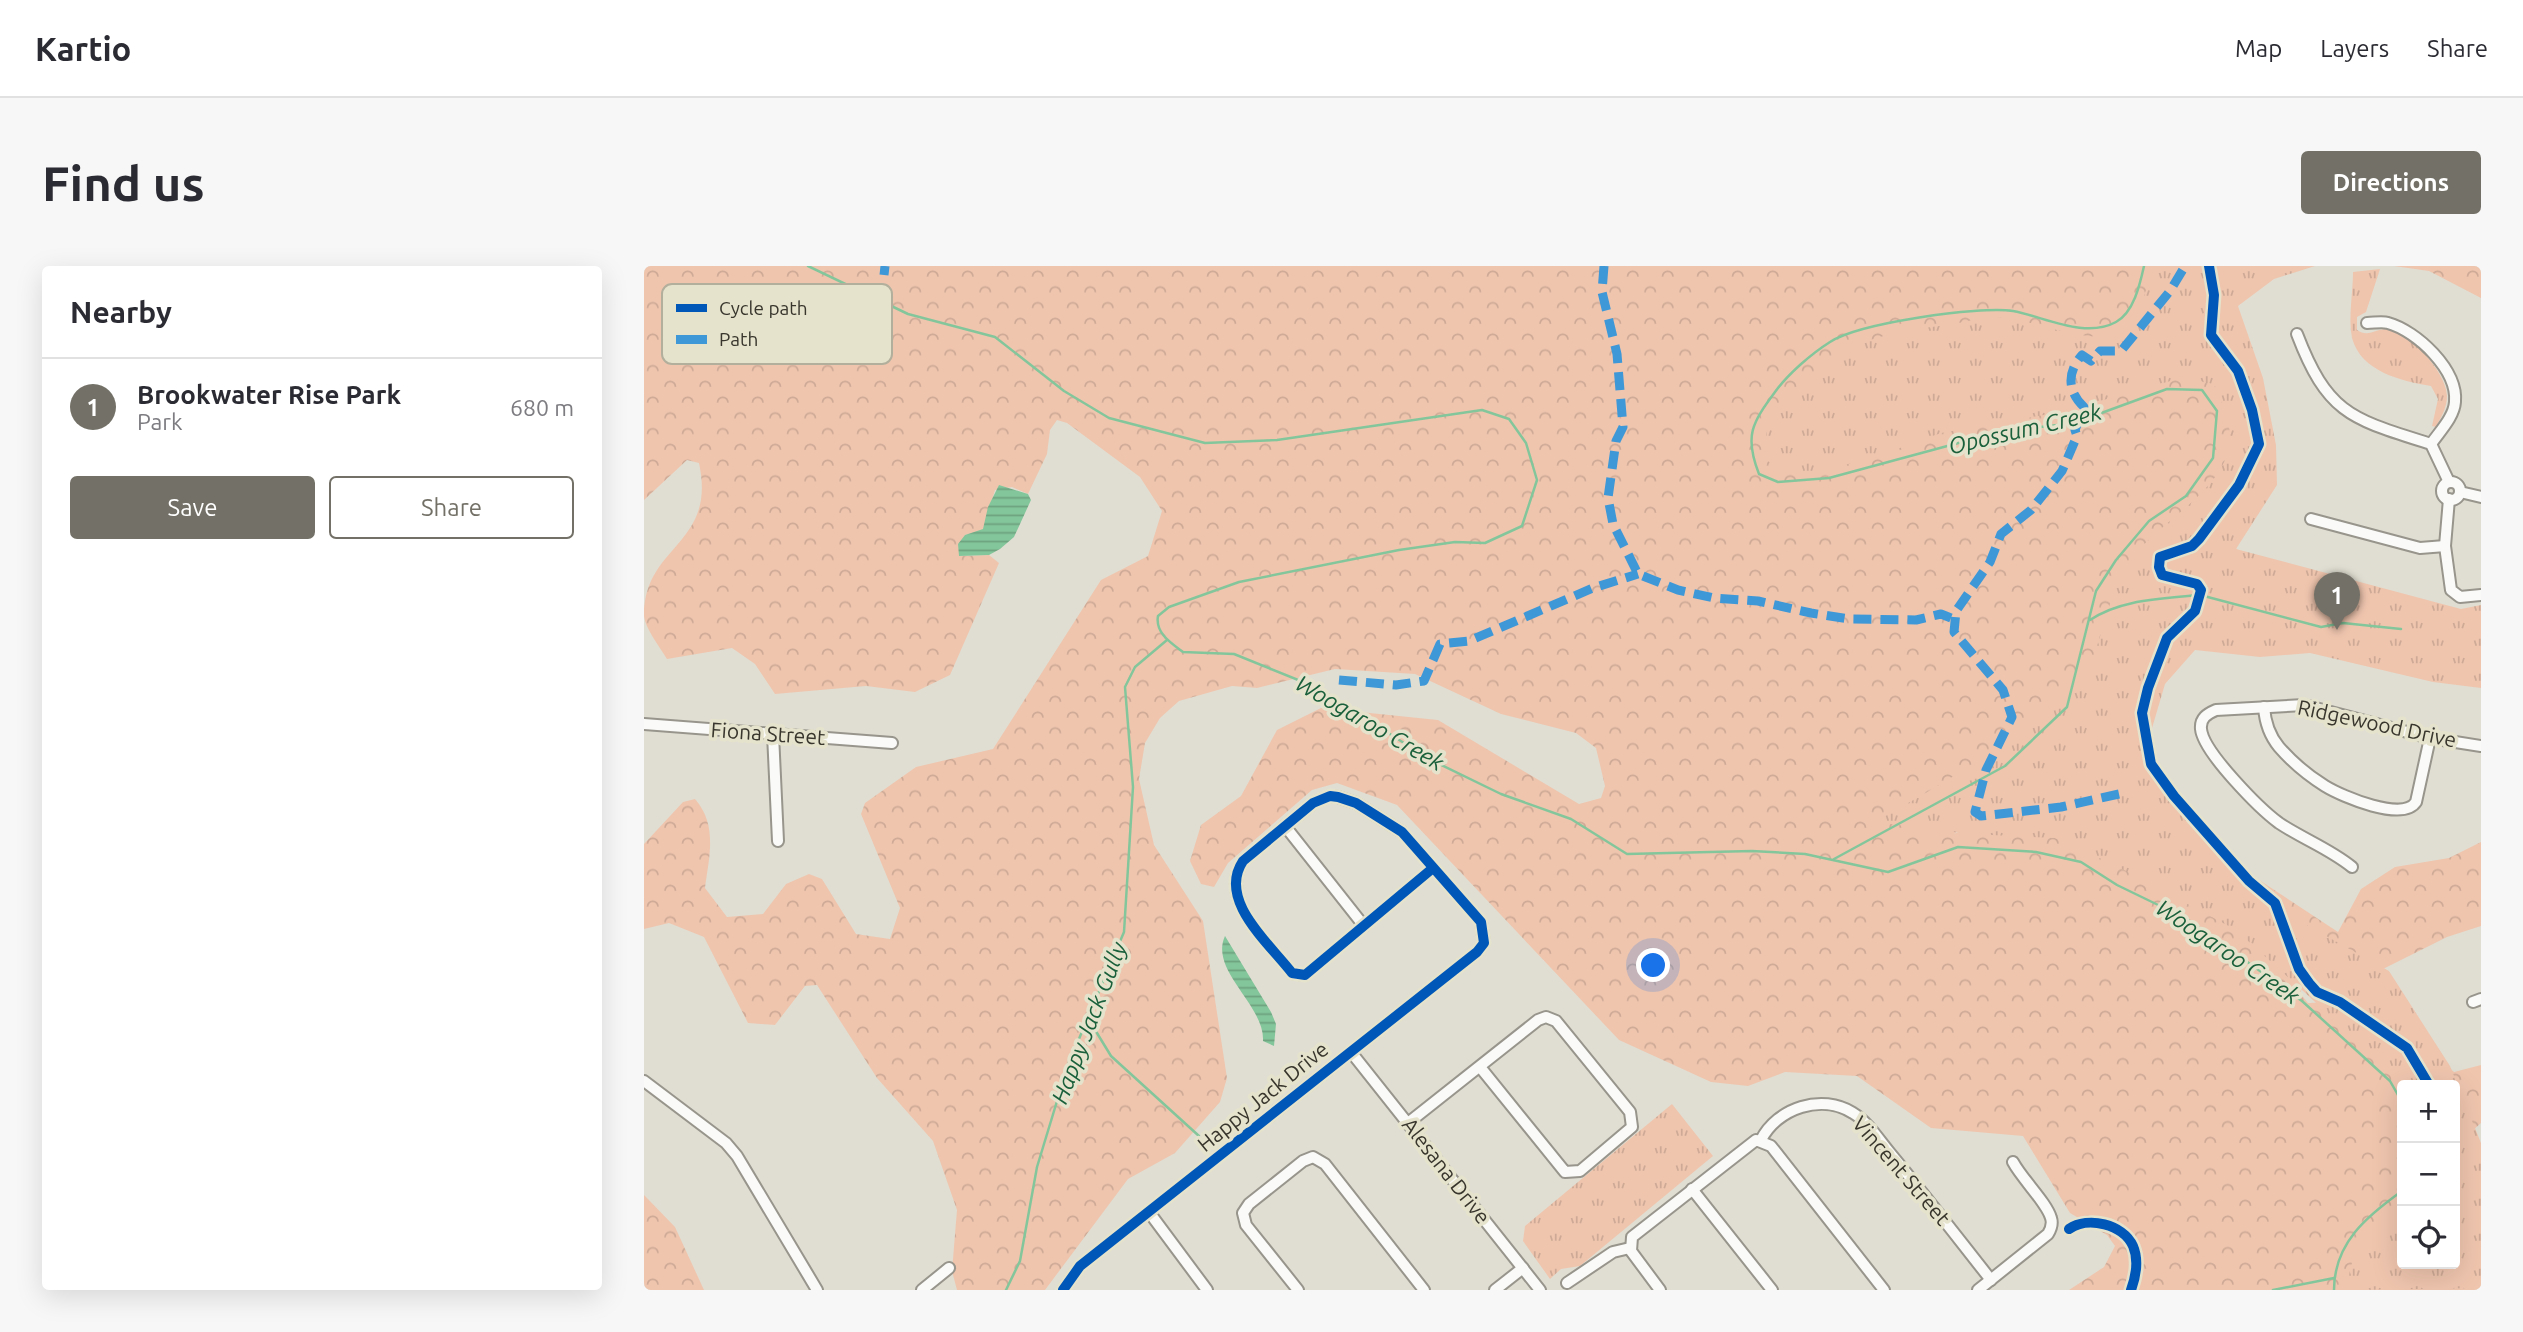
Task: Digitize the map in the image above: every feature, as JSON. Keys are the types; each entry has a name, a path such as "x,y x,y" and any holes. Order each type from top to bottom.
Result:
{"street":[{"path":"2367,323 2387,323 2402,329 2434,355 2449,376 2454,389 2454,411 2431,444"},
{"path":"2297,334 2310,369 2337,405 2366,423 2431,444 2449,482"},
{"path":"2449,482 2457,484 2460,492"},
{"path":"2449,482 2443,491 2449,499 2445,546 2451,590 2460,597 2481,594"},
{"path":"2460,492 2481,497"},
{"path":"2449,499 2455,499 2460,492"},
{"path":"2311,519 2420,548 2445,546"},
{"name":"Ridgewood Drive","path":"2352,867 2340,857 2278,822 2247,796 2206,742 2201,730 2202,720 2207,714 2216,710 2304,705 2430,738 2481,746"},
{"path":"2264,707 2265,722 2278,746 2307,773 2348,797 2399,812 2410,810 2416,802 2430,738"},
{"name":"Fiona Street","path":"644,724 892,743"},
{"path":"773,734 778,841"},
{"path":"1330,796 1356,803 1402,832 1433,868 1305,975 1292,973 1241,906 1234,884 1244,861 1313,803 1330,796"},
{"path":"1285,826 1364,926"},
{"name":"Happy Jack Drive","path":"1063,1290 1080,1266 1477,952 1485,936 1480,922 1454,888 1433,868"},
{"path":"1408,1123 1538,1020 1552,1017 1630,1112 1632,1127 1580,1171 1565,1172 1480,1067"},
{"name":"Alesana Drive","path":"1351,1052 1540,1290"},
{"path":"644,1081 726,1143 737,1156 817,1290"},
{"name":"Vincent Street","path":"1630,1248 1632,1237 1751,1143 1761,1140 1766,1131 1801,1107 1820,1103 1855,1114 1914,1182 1991,1280"},
{"path":"1761,1140 1771,1146 1884,1290"},
{"path":"1297,1290 1247,1225 1243,1213 1249,1204 1303,1161 1313,1157 1325,1164 1424,1290"},
{"path":"1978,1290 2048,1234 2052,1226 2051,1217 2022,1179 2013,1162"},
{"path":"1692,1189 1772,1290"},
{"path":"1149,1212 1207,1290"},
{"path":"1567,1283 1613,1252 1630,1248 1660,1290"},
{"path":"922,1290 949,1268"},
{"path":"1495,1290 1523,1268"}],"green space":[{"path":"644,266 2271,266 2235,300 2233,545 2329,648 2163,650 2021,783 1954,834 1985,819 2200,841 2338,932 2361,889 2395,867 2449,858 2481,842 2481,926 2447,937 2355,983 2305,982 2300,993 2308,1003 2357,1001 2391,1016 2454,1072 2481,1065 2481,1123 2462,1140 2481,1220 2481,1290 2069,1290 2104,1267 2115,1246 2107,1235 2070,1213 2023,1136 1931,1128 1857,1076 1785,1072 1748,1086 1711,1082 1619,1040 1397,805 1337,783 1312,790 1228,863 1214,887 1201,884 1190,861 1201,825 1241,796 1277,730 1321,708 1438,720 1579,804 1601,798 1605,786 1596,748 1576,733 1501,714 1415,674 1335,669 1257,688 1232,686 1179,701 1160,718 1145,743 1139,779 1154,845 1203,921 1227,1078 1220,1102 1175,1153 1128,1179 1045,1290 957,1290 952,1271 957,1210 933,1141 877,1078 817,985 805,986 775,1025 748,1023 704,937 669,923 644,929 644,844 683,802 695,799 707,820 709,830 710,853 705,888 727,917 763,914 786,884 809,874 822,879 856,934 890,939 900,908 861,814 865,803 916,767 993,749 1101,580 1148,556 1162,511 1140,477 1067,423 1057,420 1050,430 1047,454 1028,494 1012,487 995,490 983,530 965,535 959,556 989,555 999,563 950,675 915,692 866,686 775,694 755,664 732,648 667,659 645,621 647,592 655,573 690,529 698,512 702,490 699,463 687,460 644,500"},
{"path":"2152,266 2315,266 2274,279 2238,306 2263,378 2276,445 2277,485 2236,549 2461,609 2481,605 2481,688 2433,682 2310,653 2260,657 2195,650 2165,684 2150,735 2160,769 2249,874 2301,922 2389,971 2450,1066 2456,1080 2405,1080 2236,930 2115,865 2055,838 1970,834 1874,822 1994,750 2082,680 2093,658 2118,583 2135,555 2198,496 2224,463 2230,443 2227,418 2216,387 2188,376 2061,412 1941,433 1870,459 1809,473 1777,470 1765,458 1766,435 1772,417 1790,394 1817,369 1852,347 1870,340 1995,317 2099,337 2110,335 2129,324 2144,297"},
{"path":"2394,266 2481,266 2481,298 2429,271"},
{"path":"2380,269 2366,312 2357,317 2357,330 2365,333 2384,329 2397,332 2426,355 2441,377 2447,396 2445,408 2436,427 2432,426 2438,399 2431,386 2396,378 2373,367 2357,350 2352,338 2353,272"},
{"path":"2460,1091 2481,1143 2481,1288 2351,1290 2349,1278 2356,1255 2397,1212 2397,1269 2460,1269"},
{"path":"1672,1104 1713,1156 1580,1266 1561,1269 1550,1279 1523,1241 1525,1226"},
{"path":"644,1195 675,1227 704,1290 644,1290"}],"shaded area":[{"path":"999,485 1028,494 1031,500 1014,537 989,555 959,556 958,544 965,535 983,529 988,507"},
{"path":"1225,936 1271,1012 1276,1024 1274,1046 1263,1041 1256,1014 1224,962 1222,949"}],"waterway":[{"name":"Woogaroo Creek","path":"808,266 846,284"},
{"name":"Opossum Creek","path":"1834,859 2005,766 2067,707 2096,591 2116,560 2149,521 2186,496 2213,458 2217,411 2202,390 2167,389 2074,423 1999,432 1829,478 1778,482 1759,474 1754,461 1751,440 1756,422 1775,392 1793,371 1830,342 1845,335 1866,328 1919,318 1996,310 2013,311 2078,328 2104,327 2116,322 2127,312 2135,297 2144,266"},
{"name":"Woogaroo Creek","path":"892,306 908,314 995,337 1064,391 1109,418 1205,443 1277,440 1482,410 1509,419 1526,443 1537,480 1522,526 1485,543 1455,542 1399,550 1239,582 1169,607 1158,616 1161,632 1183,652 1234,654 1318,688 1429,759 1501,794 1571,819 1627,854 1752,851 1805,854 1888,872 1958,847 2036,852 2081,862 2117,885 2187,919 2302,1001 2390,1081 2397,1093"},
{"path":"2090,620 2128,604 2198,595"},
{"path":"2204,596 2321,627 2343,623 2401,629"},
{"name":"Happy Jack Gully","path":"1006,1290 1020,1261 1037,1167 1068,1065 1124,932 1133,787 1125,687 1135,667 1167,640"},
{"path":"1089,1020 1111,1056 1199,1136"},
{"name":"Woogaroo Creek","path":"2334,1290 2335,1273 2346,1245 2365,1221 2397,1195"},
{"path":"2273,1290 2334,1278"}],"marked path":[{"path":"884,275 885,266"},
{"path":"1604,266 1602,292 1617,354 1623,427 1616,441 1608,498 1613,524 1638,574 1678,590 1714,598 1758,601 1849,619 1916,620 1941,614 1956,620"},
{"path":"2119,794 2061,807 1981,816 1975,812 1986,770 2012,717 2003,690 1954,632 1956,611 1990,562 2001,534 2031,510 2062,471 2077,436 2075,430 2084,407 2072,388 2072,375 2077,361 2082,355 2091,361 2100,351 2121,351 2170,291 2185,266"},
{"path":"1339,680 1396,685 1424,681 1440,644 1469,641 1593,588 1638,574"}],"cycle path":[{"path":"2209,266 2214,295 2211,335 2238,371 2252,410 2259,444 2239,485 2199,539 2192,546 2160,557 2162,575 2197,584 2201,590 2195,611 2167,638 2148,688 2142,713 2151,764 2174,796 2249,881 2275,903 2299,969 2309,983 2317,992 2340,1002 2407,1048 2426,1080"},
{"path":"1063,1290 1080,1266 1477,952 1484,943 1481,922 1402,832 1356,803 1330,796 1313,803 1243,861 1237,876 1236,891 1241,906 1260,935 1292,973 1305,975 1433,868"},
{"path":"2069,1229 2086,1223 2104,1224 2128,1238 2135,1251 2136,1262 2131,1290"}],"place":[{"name":"Brookwater Rise Park","path":"2337,630"}]}
